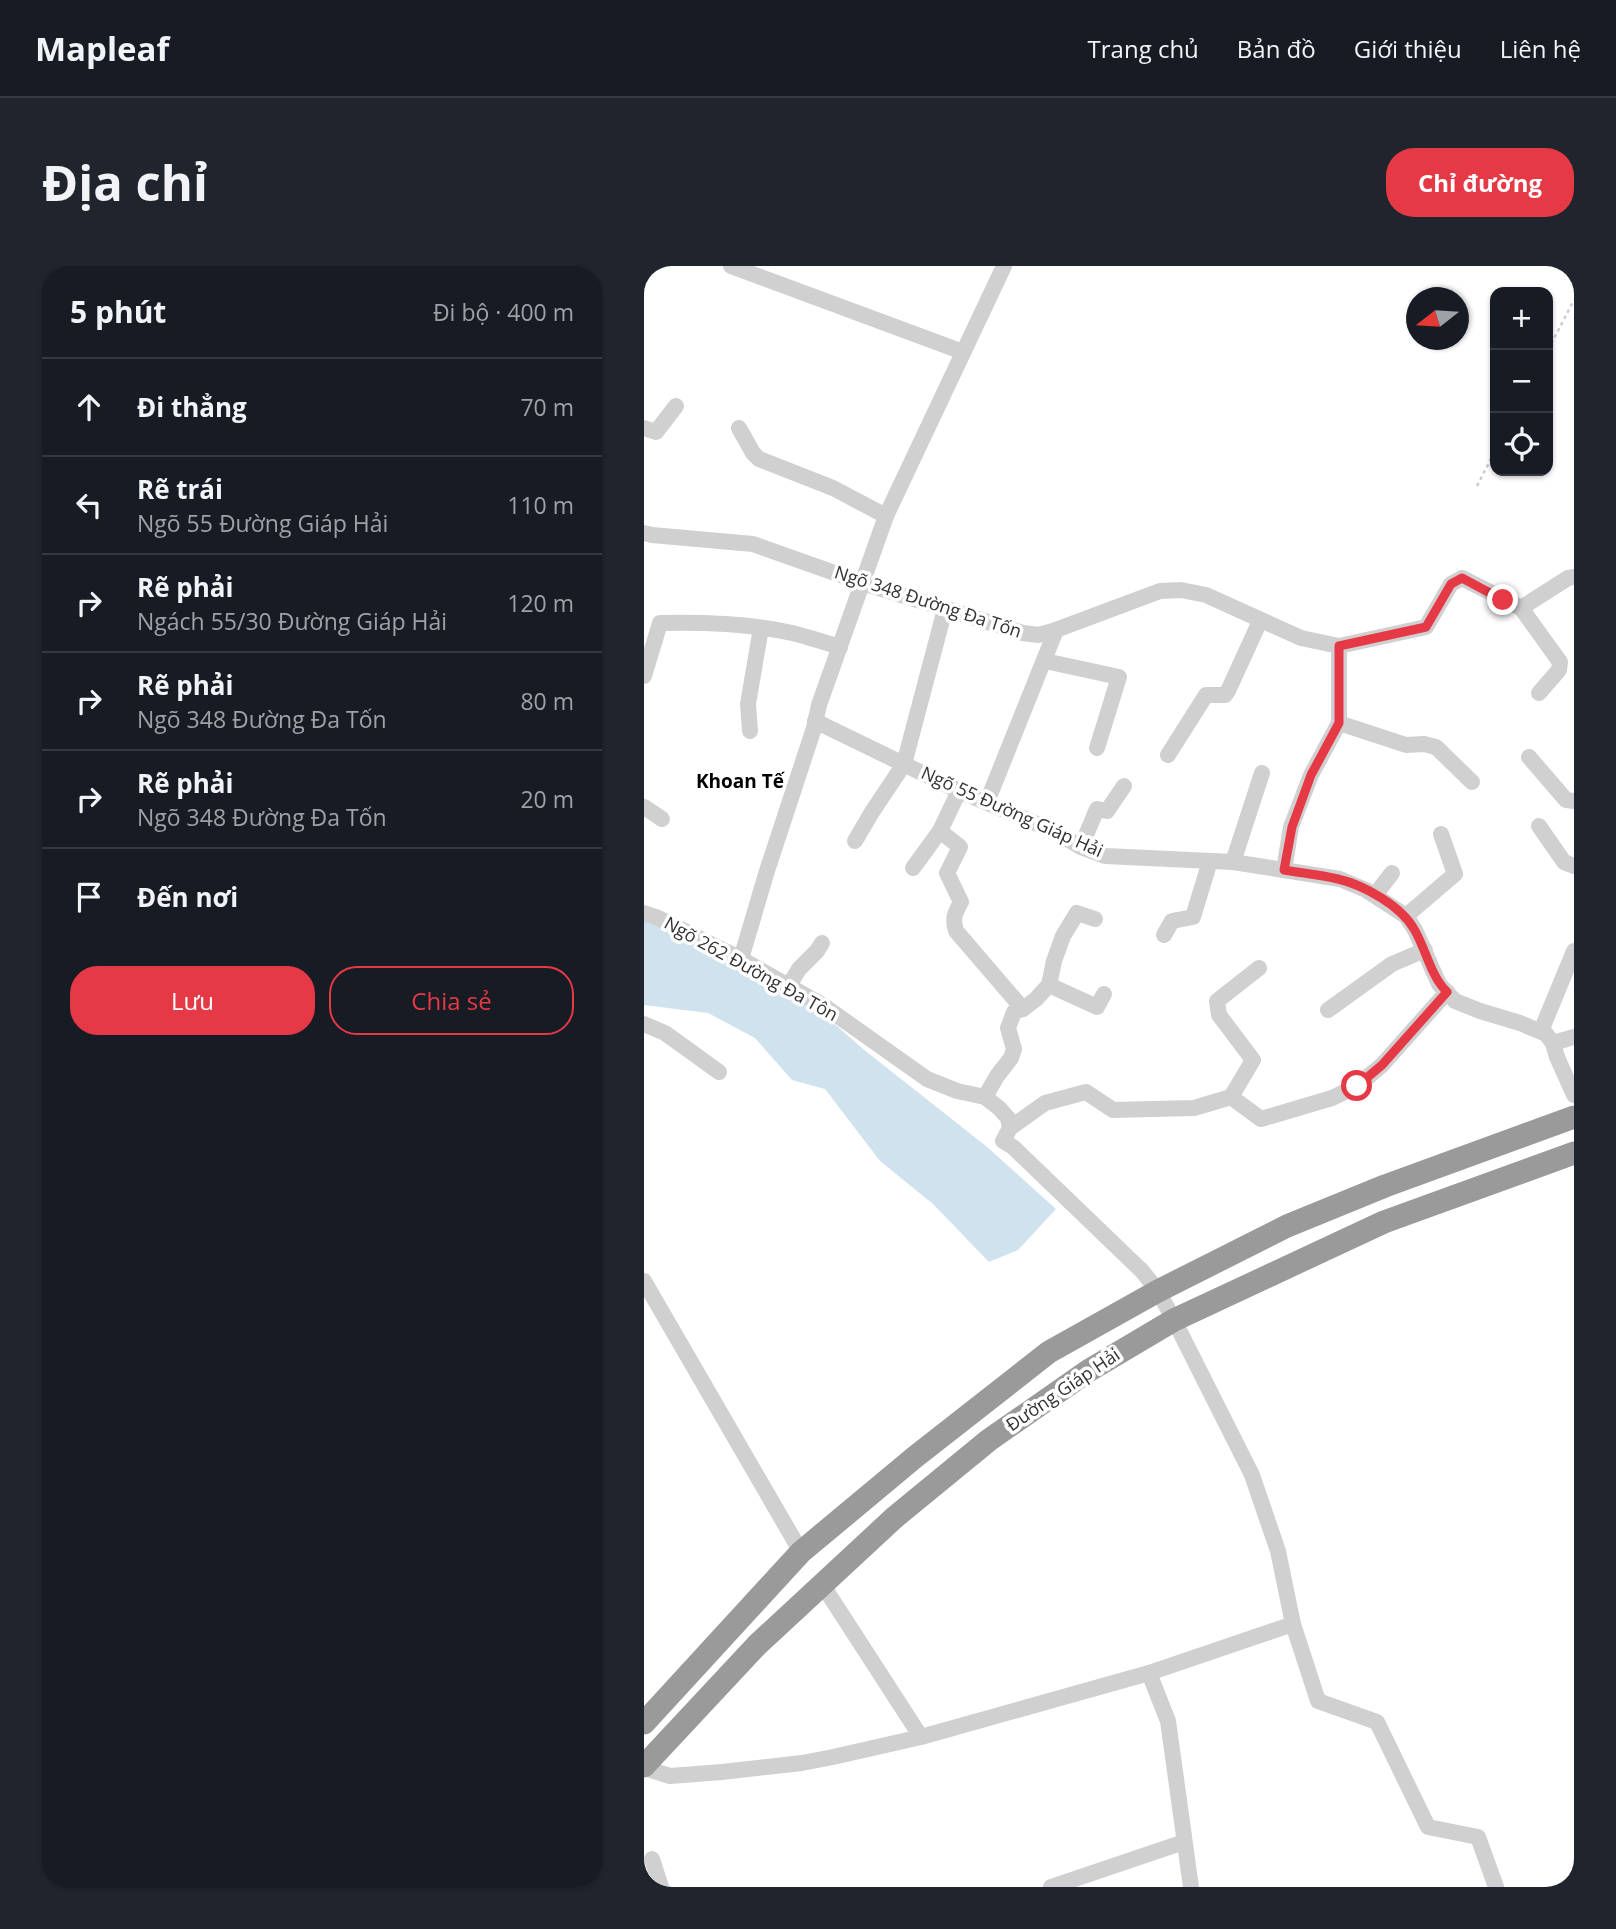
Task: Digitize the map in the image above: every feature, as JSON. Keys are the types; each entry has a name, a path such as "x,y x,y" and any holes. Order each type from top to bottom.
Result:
{"highway":[{"name":"Đường Giáp Hải","path":"644,1723 801,1552 915,1457 1049,1352 1157,1291 1287,1226 1385,1186 1574,1117"},
{"path":"1510,1141 1522,1173"},
{"name":"Đường Giáp Hải","path":"644,1767 757,1645 894,1518 989,1440 1088,1371 1174,1320 1384,1222 1574,1153"},
{"path":"872,1493 894,1518"},
{"path":"735,1624 757,1645"}],"street":[{"path":"731,266 963,352"},
{"path":"741,959 819,705 887,516 1004,266"},
{"path":"644,428 656,432 676,406"},
{"path":"738,428 759,459 833,488 887,516"},
{"name":"Ngõ 348 Đường Đa Tốn","path":"644,533 753,544 863,583 1029,635 1056,630 1160,591 1181,590 1206,595 1301,638 1339,646 1426,627 1451,584 1462,578 1521,608"},
{"path":"1539,693 1559,670 1560,662 1521,608 1568,578 1574,577"},
{"path":"855,841 904,764 945,609"},
{"path":"644,616 660,623 699,622 761,628 791,633 840,647"},
{"path":"1168,755 1206,695 1224,695 1228,691 1260,621"},
{"path":"644,676 660,623"},
{"path":"750,731 748,704 761,628"},
{"path":"987,803 1056,630"},
{"path":"1284,870 1292,827 1306,788 1339,723 1339,646"},
{"path":"1045,661 1119,677 1097,748"},
{"name":"Ngõ 55 Đường Giáp Hải","path":"816,721 959,792 1054,831 1081,847 1105,856 1233,862 1340,879 1375,895 1406,916 1425,950 1439,984 1455,1000 1480,1012 1541,1031 1553,1043 1574,1095"},
{"path":"1339,723 1406,745 1424,744 1436,747 1472,782"},
{"path":"1529,757 1566,800 1574,801"},
{"path":"1233,862 1262,774"},
{"path":"1081,847 1097,809 1107,811 1124,786"},
{"path":"913,868 940,831 959,792"},
{"path":"644,807 662,820"},
{"path":"1539,826 1564,862 1574,866"},
{"path":"940,831 960,847 947,873 961,901 954,914 956,931 1023,1009"},
{"path":"1406,916 1455,874 1441,834"},
{"path":"1164,935 1172,921 1193,917 1210,861"},
{"path":"1375,895 1392,873"},
{"name":"Ngõ 262 Đường Đa Tôn","path":"644,913 741,959 824,1006 927,1079 957,1091 985,1097"},
{"path":"1010,1128 1008,1118 985,1097 1011,1058 1014,1049 1008,1028 1014,1013 1036,999 1049,985 1063,936 1077,913 1095,919"},
{"path":"788,987 799,969 822,943"},
{"path":"1328,1010 1392,964 1425,950"},
{"path":"1541,1031 1574,951"},
{"path":"1259,968 1217,1000 1219,1015 1253,1060 1231,1097 1194,1108 1113,1110 1086,1092 1045,1103 1010,1128 1003,1141 1013,1147 1142,1271 1174,1320 1252,1475 1278,1551 1293,1624 1318,1701 1377,1722 1429,1826 1478,1837 1496,1887"},
{"path":"1049,985 1097,1007 1104,994"},
{"path":"1231,1097 1261,1119 1332,1098 1357,1086 1382,1065 1447,992"},
{"path":"644,1024 665,1033 719,1072"},
{"path":"1553,1043 1574,1037"},
{"path":"644,1280 801,1552"},
{"path":"822,1584 921,1737"},
{"path":"644,1767 670,1776 735,1771 823,1759 921,1737 1149,1673 1293,1624"},
{"path":"1149,1673 1168,1721 1191,1887"},
{"path":"1051,1887 1184,1842"},
{"path":"652,1859 661,1887"}],"path":[{"path":"1553,340 1574,300"},
{"path":"1477,486 1490,461"}],"water":[{"path":"644,916 821,1012 863,1049 986,1146 1056,1209 1018,1250 989,1262 933,1204 880,1161 825,1089 792,1080 755,1038 708,1013 644,1005"}],"district":[{"name":"Khoan Tế","path":"740,781"}],"route":[{"path":"1357,1086 1382,1065 1447,992 1439,984 1425,950 1406,916 1366,890 1340,879 1284,870 1292,827 1311,775 1339,723 1339,646 1426,627 1451,584 1462,578 1503,600"}]}
